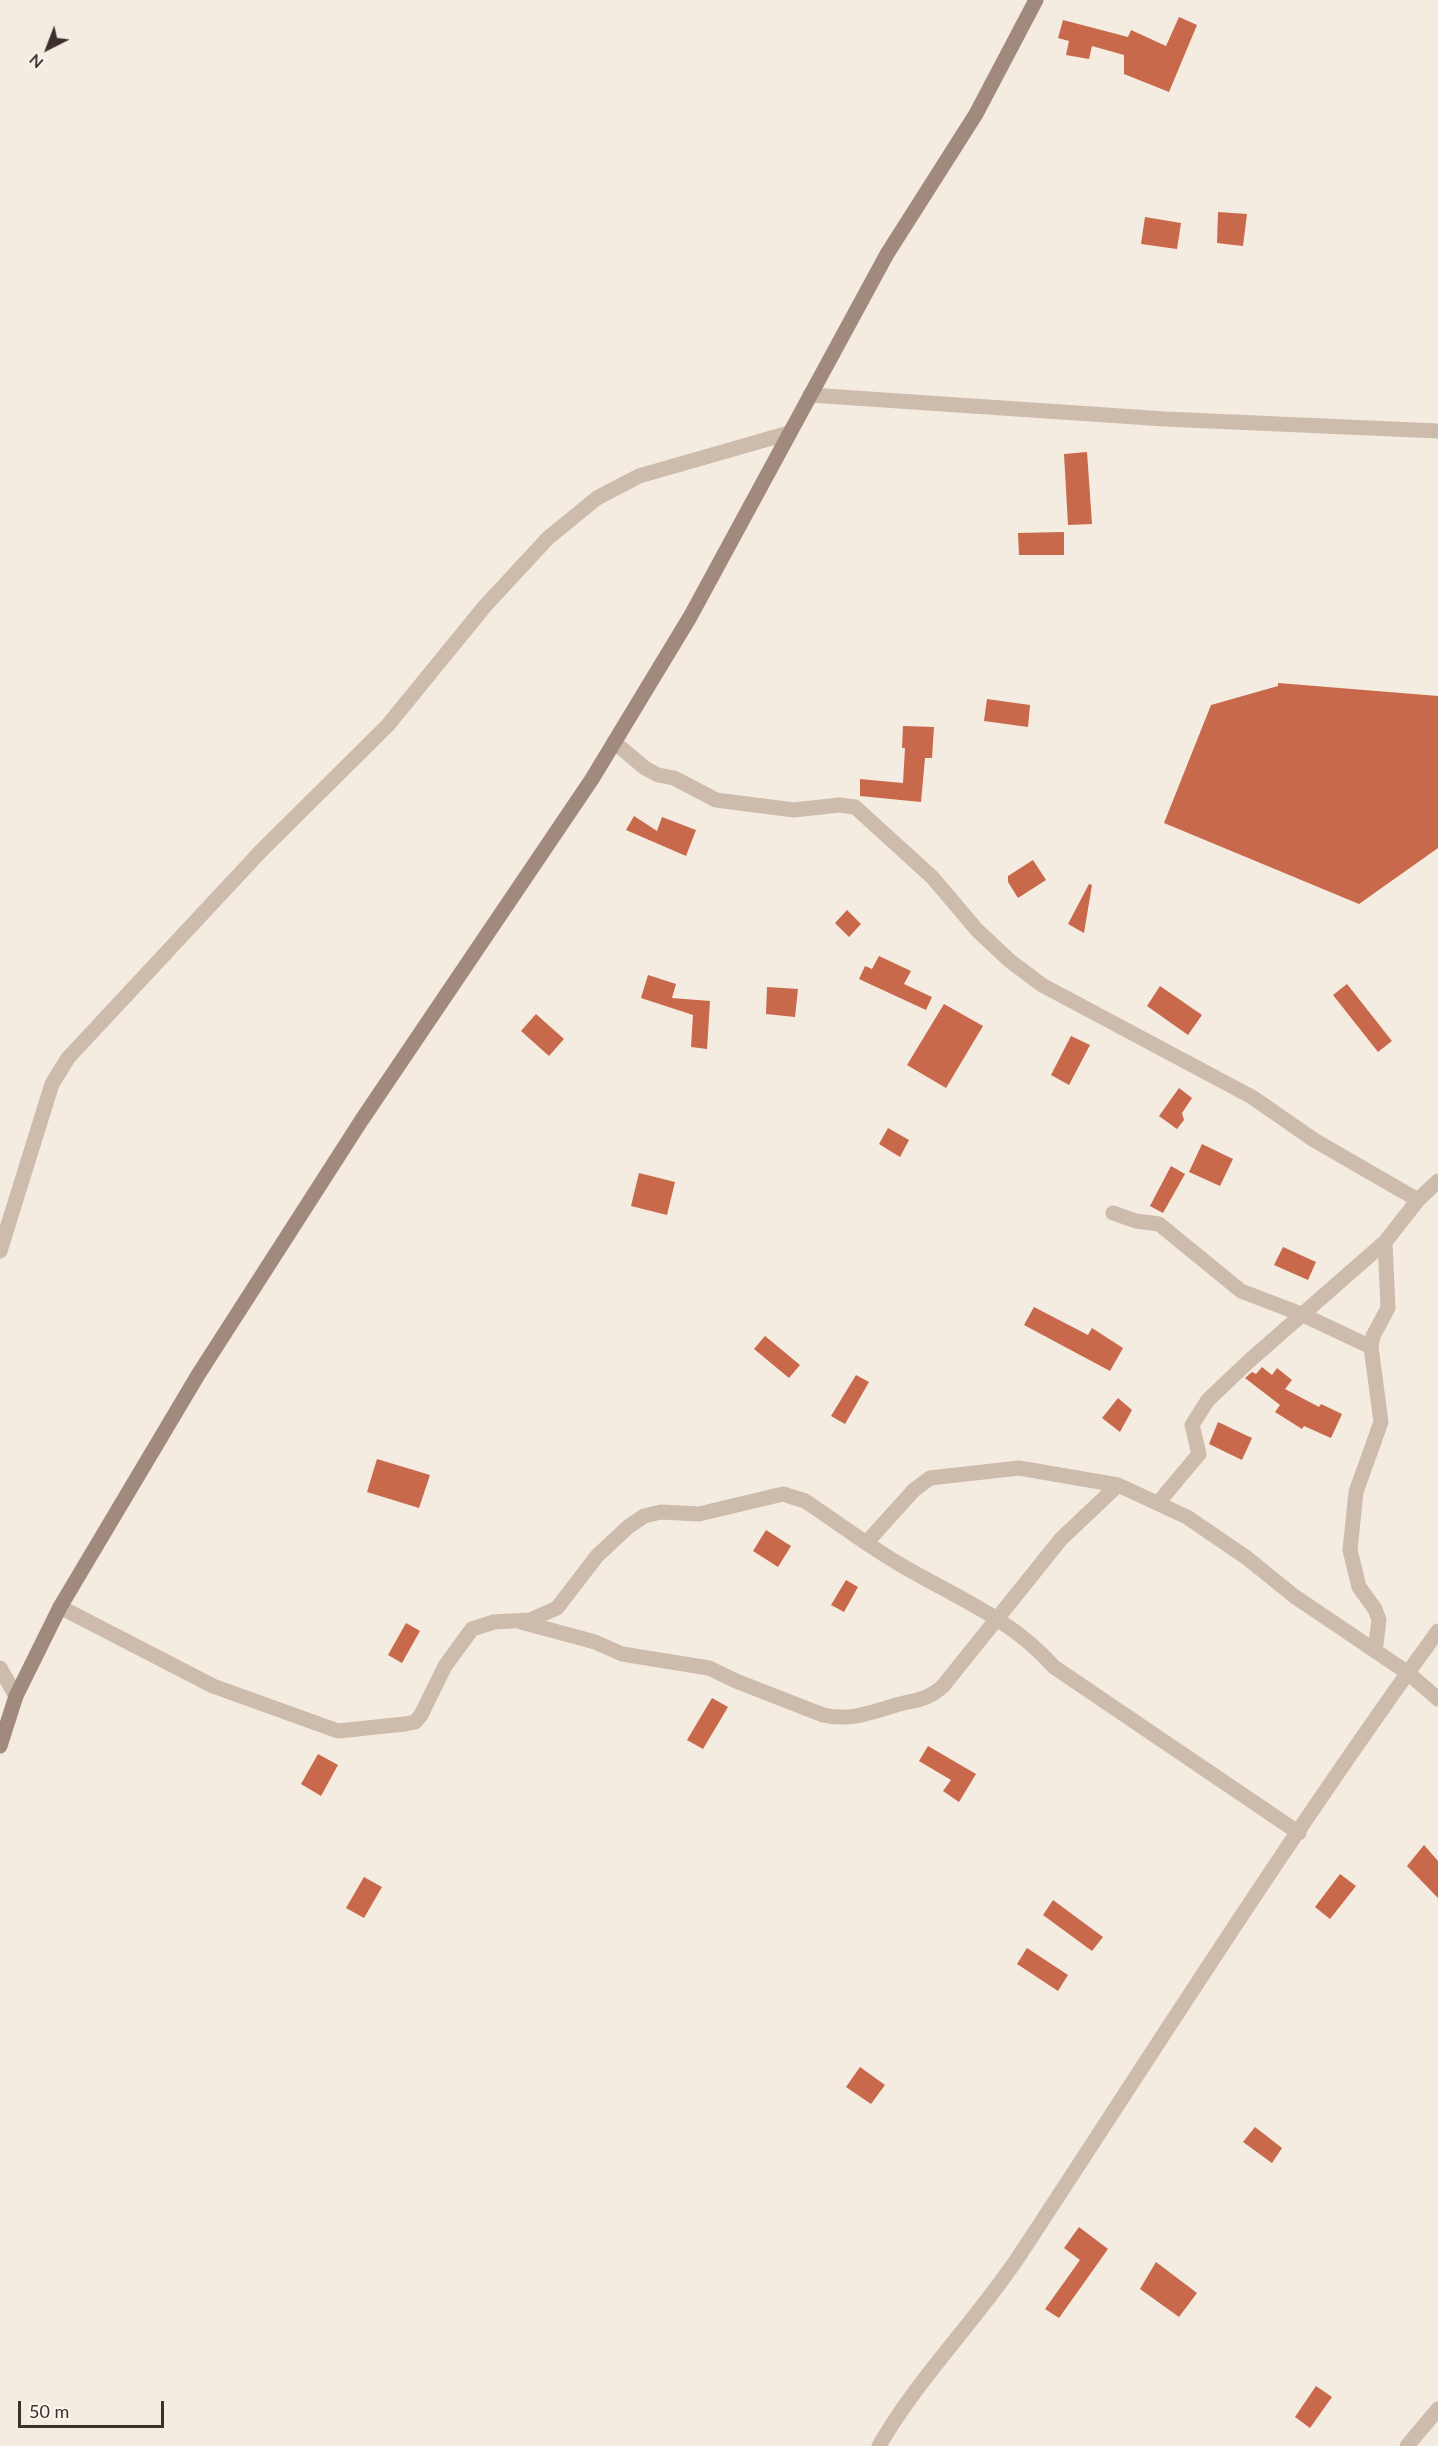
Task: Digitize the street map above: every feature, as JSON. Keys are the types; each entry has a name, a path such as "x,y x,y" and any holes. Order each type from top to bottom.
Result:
{"main road":[{"path":"0,1746 16,1696 60,1607 198,1375 361,1121 614,742 690,617 887,254 976,114 1036,0"}],"street":[{"path":"810,395 1165,418 1438,431"},
{"path":"0,1251 52,1084 68,1058 261,850 388,725 485,606 548,538 597,498 639,476 789,433"},
{"path":"614,742 651,772 674,778 716,800 794,810 839,805 855,807 932,877 977,930 1010,961 1042,986 1252,1097 1314,1140 1418,1200"},
{"path":"1158,1503 1198,1454 1192,1425 1208,1400 1301,1314 1385,1242 1418,1200 1438,1181"},
{"path":"1113,1213 1136,1221 1159,1224 1240,1291 1301,1314 1371,1347"},
{"path":"1375,1651 1379,1620 1376,1609 1359,1587 1350,1550 1356,1492 1381,1422 1371,1347 1373,1336 1388,1308 1385,1242"},
{"path":"867,1542 914,1490 930,1478 1019,1468 1118,1485 1187,1517 1247,1558 1294,1596 1408,1673 1438,1699"},
{"path":"519,1621 563,1636 595,1642 622,1654 709,1668 823,1715 851,1718 920,1701 934,1694 943,1686 1061,1539 1118,1485"},
{"path":"60,1607 213,1686 338,1731 349,1732 416,1722 464,1637 482,1624 530,1620 557,1608 597,1556 644,1516 661,1512 699,1514 783,1494 805,1501 901,1565 960,1595 996,1618 1042,1653 1054,1667 1299,1833"},
{"path":"879,2446 936,2366 1000,2285 1166,2034 1213,1956 1438,1631"},
{"path":"0,1668 16,1696"},
{"path":"1407,2446 1438,2409"}],"building":[{"path":"1179,17 1197,25 1169,92 1124,74 1124,55 1092,46 1089,59 1066,55 1069,41 1058,38 1063,20 1128,37 1131,30 1166,46"},
{"path":"1218,212 1247,214 1243,246 1217,243"},
{"path":"1145,217 1181,223 1177,249 1141,244"},
{"path":"1087,452 1092,524 1068,525 1064,454"},
{"path":"1064,532 1064,555 1019,555 1018,533"},
{"path":"1278,683 1438,696 1438,848 1359,904 1164,823 1211,705 1278,686"},
{"path":"987,699 1030,705 1028,727 984,721"},
{"path":"903,726 934,727 932,758 925,758 921,802 860,796 860,779 903,783 905,748 902,748"},
{"path":"634,816 657,831 662,817 696,830 686,856 626,830"},
{"path":"1033,860 1046,880 1018,898 1008,882 1008,876"},
{"path":"1089,884 1092,885 1084,933 1068,924"},
{"path":"847,910 861,924 849,937 835,923"},
{"path":"879,956 911,971 904,984 932,997 926,1010 859,979 865,966 872,969"},
{"path":"648,975 676,984 672,998 710,1001 707,1049 691,1047 693,1015 641,998"},
{"path":"1347,984 1392,1041 1378,1052 1333,995"},
{"path":"1160,986 1202,1015 1188,1035 1147,1006"},
{"path":"767,987 798,989 795,1017 766,1014"},
{"path":"944,1004 983,1026 946,1088 907,1065"},
{"path":"536,1014 564,1039 549,1056 521,1031"},
{"path":"1071,1036 1090,1045 1069,1085 1051,1075"},
{"path":"1179,1088 1192,1098 1182,1113 1184,1120 1177,1129 1159,1116"},
{"path":"888,1128 909,1140 900,1157 879,1144"},
{"path":"1202,1144 1233,1159 1220,1186 1189,1172"},
{"path":"1171,1166 1185,1174 1163,1213 1150,1206"},
{"path":"639,1173 675,1182 667,1215 631,1206"},
{"path":"1283,1247 1316,1262 1308,1280 1274,1265"},
{"path":"1034,1307 1088,1335 1092,1328 1123,1348 1110,1371 1024,1325"},
{"path":"765,1336 800,1365 789,1378 754,1349"},
{"path":"1262,1367 1272,1375 1277,1368 1292,1380 1285,1389 1319,1407 1321,1404 1342,1414 1331,1438 1304,1426 1302,1429 1275,1412 1280,1405 1245,1378 1252,1372 1256,1374"},
{"path":"856,1375 869,1382 845,1424 831,1416"},
{"path":"1118,1398 1132,1410 1120,1432 1102,1418"},
{"path":"1218,1422 1252,1438 1242,1460 1209,1444"},
{"path":"377,1459 430,1475 419,1508 367,1492"},
{"path":"766,1530 791,1546 778,1567 753,1551"},
{"path":"846,1580 858,1587 844,1612 831,1605"},
{"path":"406,1623 420,1631 402,1663 388,1655"},
{"path":"712,1698 728,1707 703,1749 687,1740"},
{"path":"928,1746 976,1774 959,1802 943,1791 951,1780 919,1761"},
{"path":"318,1754 338,1765 321,1796 301,1784"},
{"path":"1424,1845 1438,1861 1438,1898 1407,1866"},
{"path":"1340,1874 1356,1886 1330,1919 1315,1907"},
{"path":"364,1877 382,1887 364,1918 346,1908"},
{"path":"1053,1900 1103,1937 1092,1951 1043,1915"},
{"path":"1027,1948 1068,1975 1058,1991 1017,1964"},
{"path":"860,2067 885,2085 871,2104 846,2087"},
{"path":"1255,2127 1282,2148 1272,2163 1243,2142"},
{"path":"1079,2227 1108,2249 1059,2318 1045,2309 1080,2260 1064,2248"},
{"path":"1156,2262 1197,2293 1179,2317 1140,2289"},
{"path":"1316,2386 1332,2397 1310,2428 1295,2417"}]}
